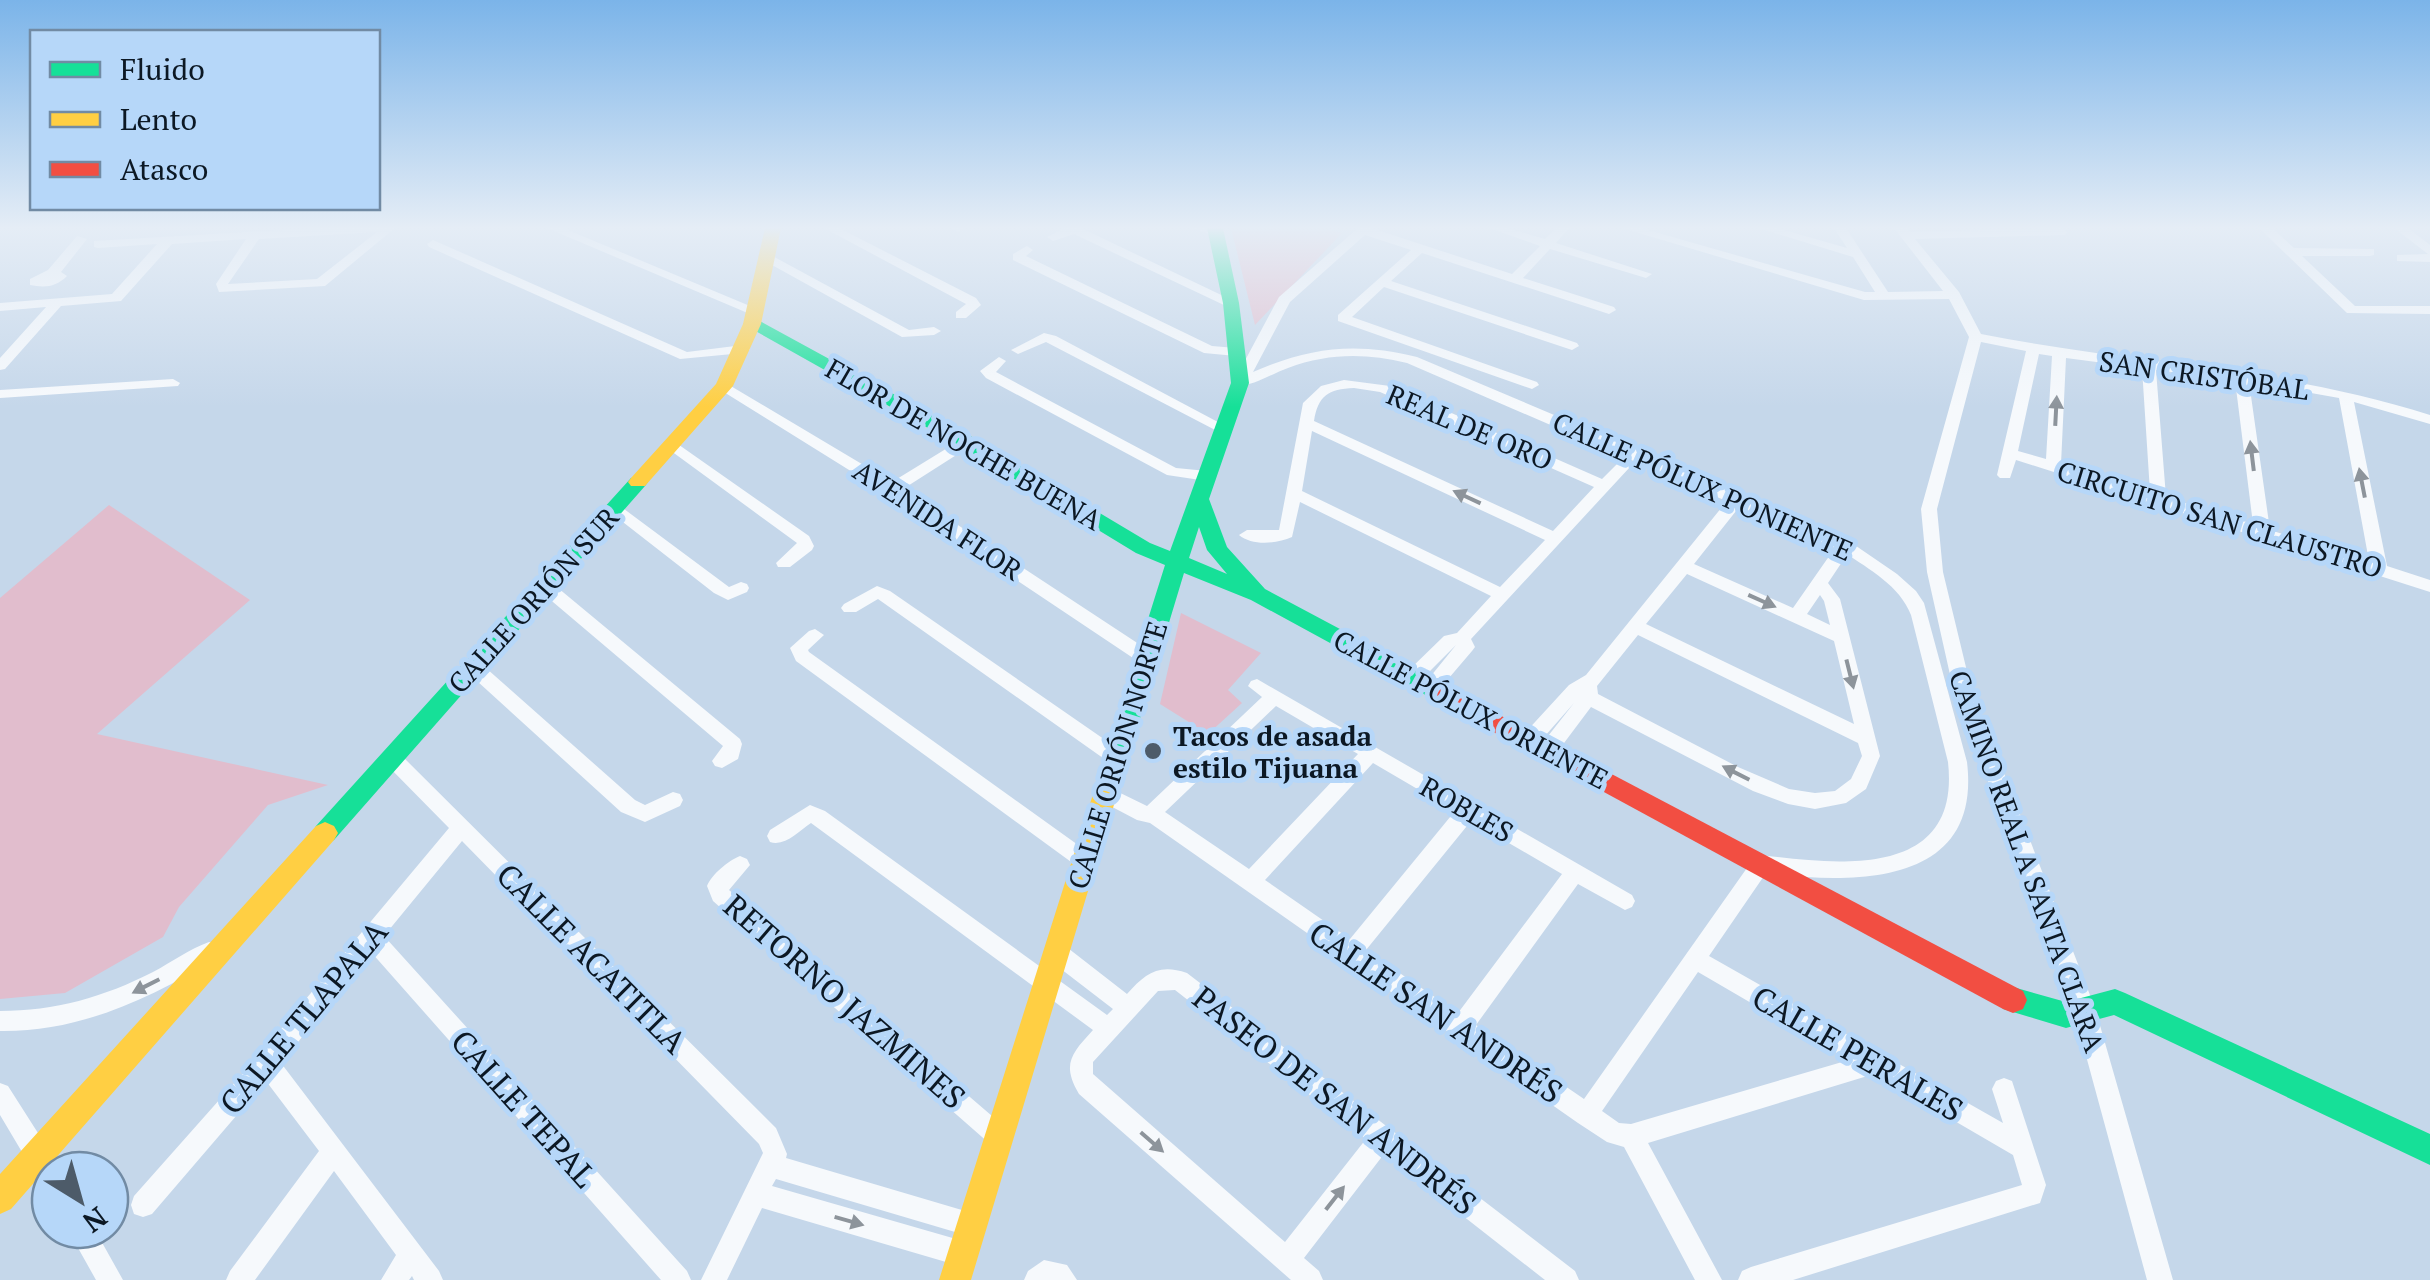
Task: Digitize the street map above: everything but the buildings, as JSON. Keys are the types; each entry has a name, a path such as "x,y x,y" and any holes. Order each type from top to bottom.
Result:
{"street":[{"path":"26,305 41,288"},
{"path":"0,306 116,298 125,288"},
{"path":"531,288 685,356 744,348"},
{"name":"FLOR DE NOCHE BUENA","path":"688,288 753,317 1176,564"},
{"name":"CALLE ORIÓN SUR","path":"58,1150 231,938 724,386 744,348 760,288"},
{"path":"824,288 906,334 934,331"},
{"path":"945,288 974,305 961,315"},
{"path":"1080,288 1209,350 1236,352"},
{"path":"1197,288 1230,303"},
{"name":"CALLE ORIÓN NORTE","path":"955,1280 1176,564 1240,384 1226,288"},
{"path":"1240,384 1284,300 1298,288"},
{"path":"1375,288 1343,318 1532,385"},
{"path":"1398,288 1572,346"},
{"path":"1541,288 1609,310"},
{"path":"1835,288 1864,296 1954,295"},
{"path":"1880,288 1884,295"},
{"path":"1948,288 1976,342"},
{"path":"2328,288 2352,310 2430,310"},
{"path":"0,366 58,303"},
{"path":"1018,350 1044,337 1051,339 1224,428"},
{"name":"SAN CRISTÓBAL","path":"1976,342 2032,356 2059,354 2242,378 2346,398 2430,420"},
{"name":"CAMINO REAL A SANTA CLARA","path":"1976,342 1929,509 1941,601 1962,688 2084,1008 2160,1280"},
{"name":"CALLE PÓLUX PONIENTE","path":"1240,384 1294,359 1332,349 1376,351 1412,360 1838,541 1870,562 1914,600"},
{"path":"2054,467 2059,354"},
{"path":"2004,475 2032,356"},
{"path":"999,361 987,371 990,375 1172,472 1208,476"},
{"path":"2149,366 2158,500"},
{"path":"2242,378 2262,532"},
{"path":"0,394 172,382"},
{"name":"REAL DE ORO","path":"1247,535 1283,536 1310,404 1324,390 1362,383 1385,389 1604,486"},
{"name":"AVENIDA FLOR","path":"724,386 892,489 1148,660"},
{"path":"2346,398 2379,570"},
{"path":"1306,423 1556,538"},
{"path":"892,489 967,442"},
{"path":"672,445 803,540 806,546 784,563"},
{"name":"CIRCUITO SAN CLAUSTRO","path":"2010,453 2430,586"},
{"path":"1422,682 1466,647 1462,638 1622,467"},
{"path":"1293,494 1503,595"},
{"path":"1199,499 1218,550 1259,595"},
{"path":"616,508 720,589 728,594 740,588"},
{"path":"1539,745 1728,511"},
{"path":"1796,617 1838,556"},
{"name":"CALLE PÓLUX ORIENTE","path":"1176,564 1259,595 2020,1004 2066,1015 2115,1002 2430,1150"},
{"path":"1684,566 1841,637"},
{"path":"1585,689 1774,792 1798,800 1828,800 1855,790 1866,777 1871,756 1832,599 1820,582"},
{"path":"546,587 733,744 731,754 722,761"},
{"path":"850,608 877,592 884,595 1117,758"},
{"path":"1586,1115 1761,864 1840,873 1869,871 1924,852 1942,834 1954,813 1959,782 1954,748 1914,600 1941,601"},
{"path":"1635,626 1867,740"},
{"path":"814,635 799,648 802,656 1085,861"},
{"path":"472,666 628,806 645,814 673,800"},
{"name":"ROBLES","path":"1154,812 1266,692 1624,901"},
{"path":"1249,884 1371,753"},
{"name":"CALLE ACATITLA","path":"392,758 768,1136 775,1154 770,1165"},
{"name":"CALLE SAN ANDRÉS","path":"1107,790 1144,814 1154,812 1249,884 1586,1115 1616,1134 1631,1136"},
{"path":"1350,953 1468,810"},
{"path":"776,836 810,813 818,817 1109,1029"},
{"name":"CALLE TLAPALA","path":"143,1205 462,826"},
{"name":"RETORNO JAZMINES","path":"740,865 717,886 720,895 998,1136"},
{"path":"1460,1028 1576,872"},
{"name":"CALLE TEPAL","path":"370,937 678,1280"},
{"name":"CALLE ORIÓN SUR","path":"0,1021 75,1013 132,994 231,938"},
{"path":"1056,952 1128,1008"},
{"name":"CALLE PERALES","path":"1694,958 2022,1148"},
{"name":"PASEO DE SAN ANDRÉS","path":"1310,1280 1087,1086 1081,1076 1082,1058 1154,982 1179,980 1566,1280"},
{"path":"266,1063 430,1280"},
{"path":"1709,1280 1631,1136 1875,1063"},
{"path":"1751,1280 2031,1194 2034,1185 2004,1088"},
{"path":"0,1094 35,1150"},
{"path":"1287,1260 1382,1136"},
{"path":"239,1280 333,1152"},
{"path":"714,1280 770,1165 972,1225"},
{"name":"CALLE ORIÓN SUR","path":"0,1198 30,1177"},
{"path":"756,1194 963,1254"},
{"path":"93,1250 110,1280"},
{"path":"394,1280 411,1255"},
{"path":"1037,1280 1044,1274 1058,1274 1064,1280"}],"shaded area":[{"path":"1246,288 1290,288 1255,325"},
{"path":"109,505 250,600 97,734 328,785 268,805 179,907 163,937 65,993 0,999 0,598"},
{"path":"1181,613 1261,653 1228,690 1242,703 1208,734 1160,704"}],"traffic: fast":[{"path":"1107,788 1176,564 1240,383 1228,288"},
{"path":"752,324 967,442 1143,548 1259,595 1439,692"},
{"path":"325,833 638,482"},
{"path":"1199,499 1218,550 1255,591"},
{"path":"2013,1000 2066,1015 2115,1002 2430,1150"}],"traffic: slow":[{"path":"638,482 724,386 752,324 760,288"},
{"path":"955,1280 1107,788"},
{"path":"0,1198 325,833"}],"traffic: jam":[{"path":"1439,692 2013,1000"}],"place":[{"name":"Tacos de asada estilo Tijuana","path":"1153,751"}]}
